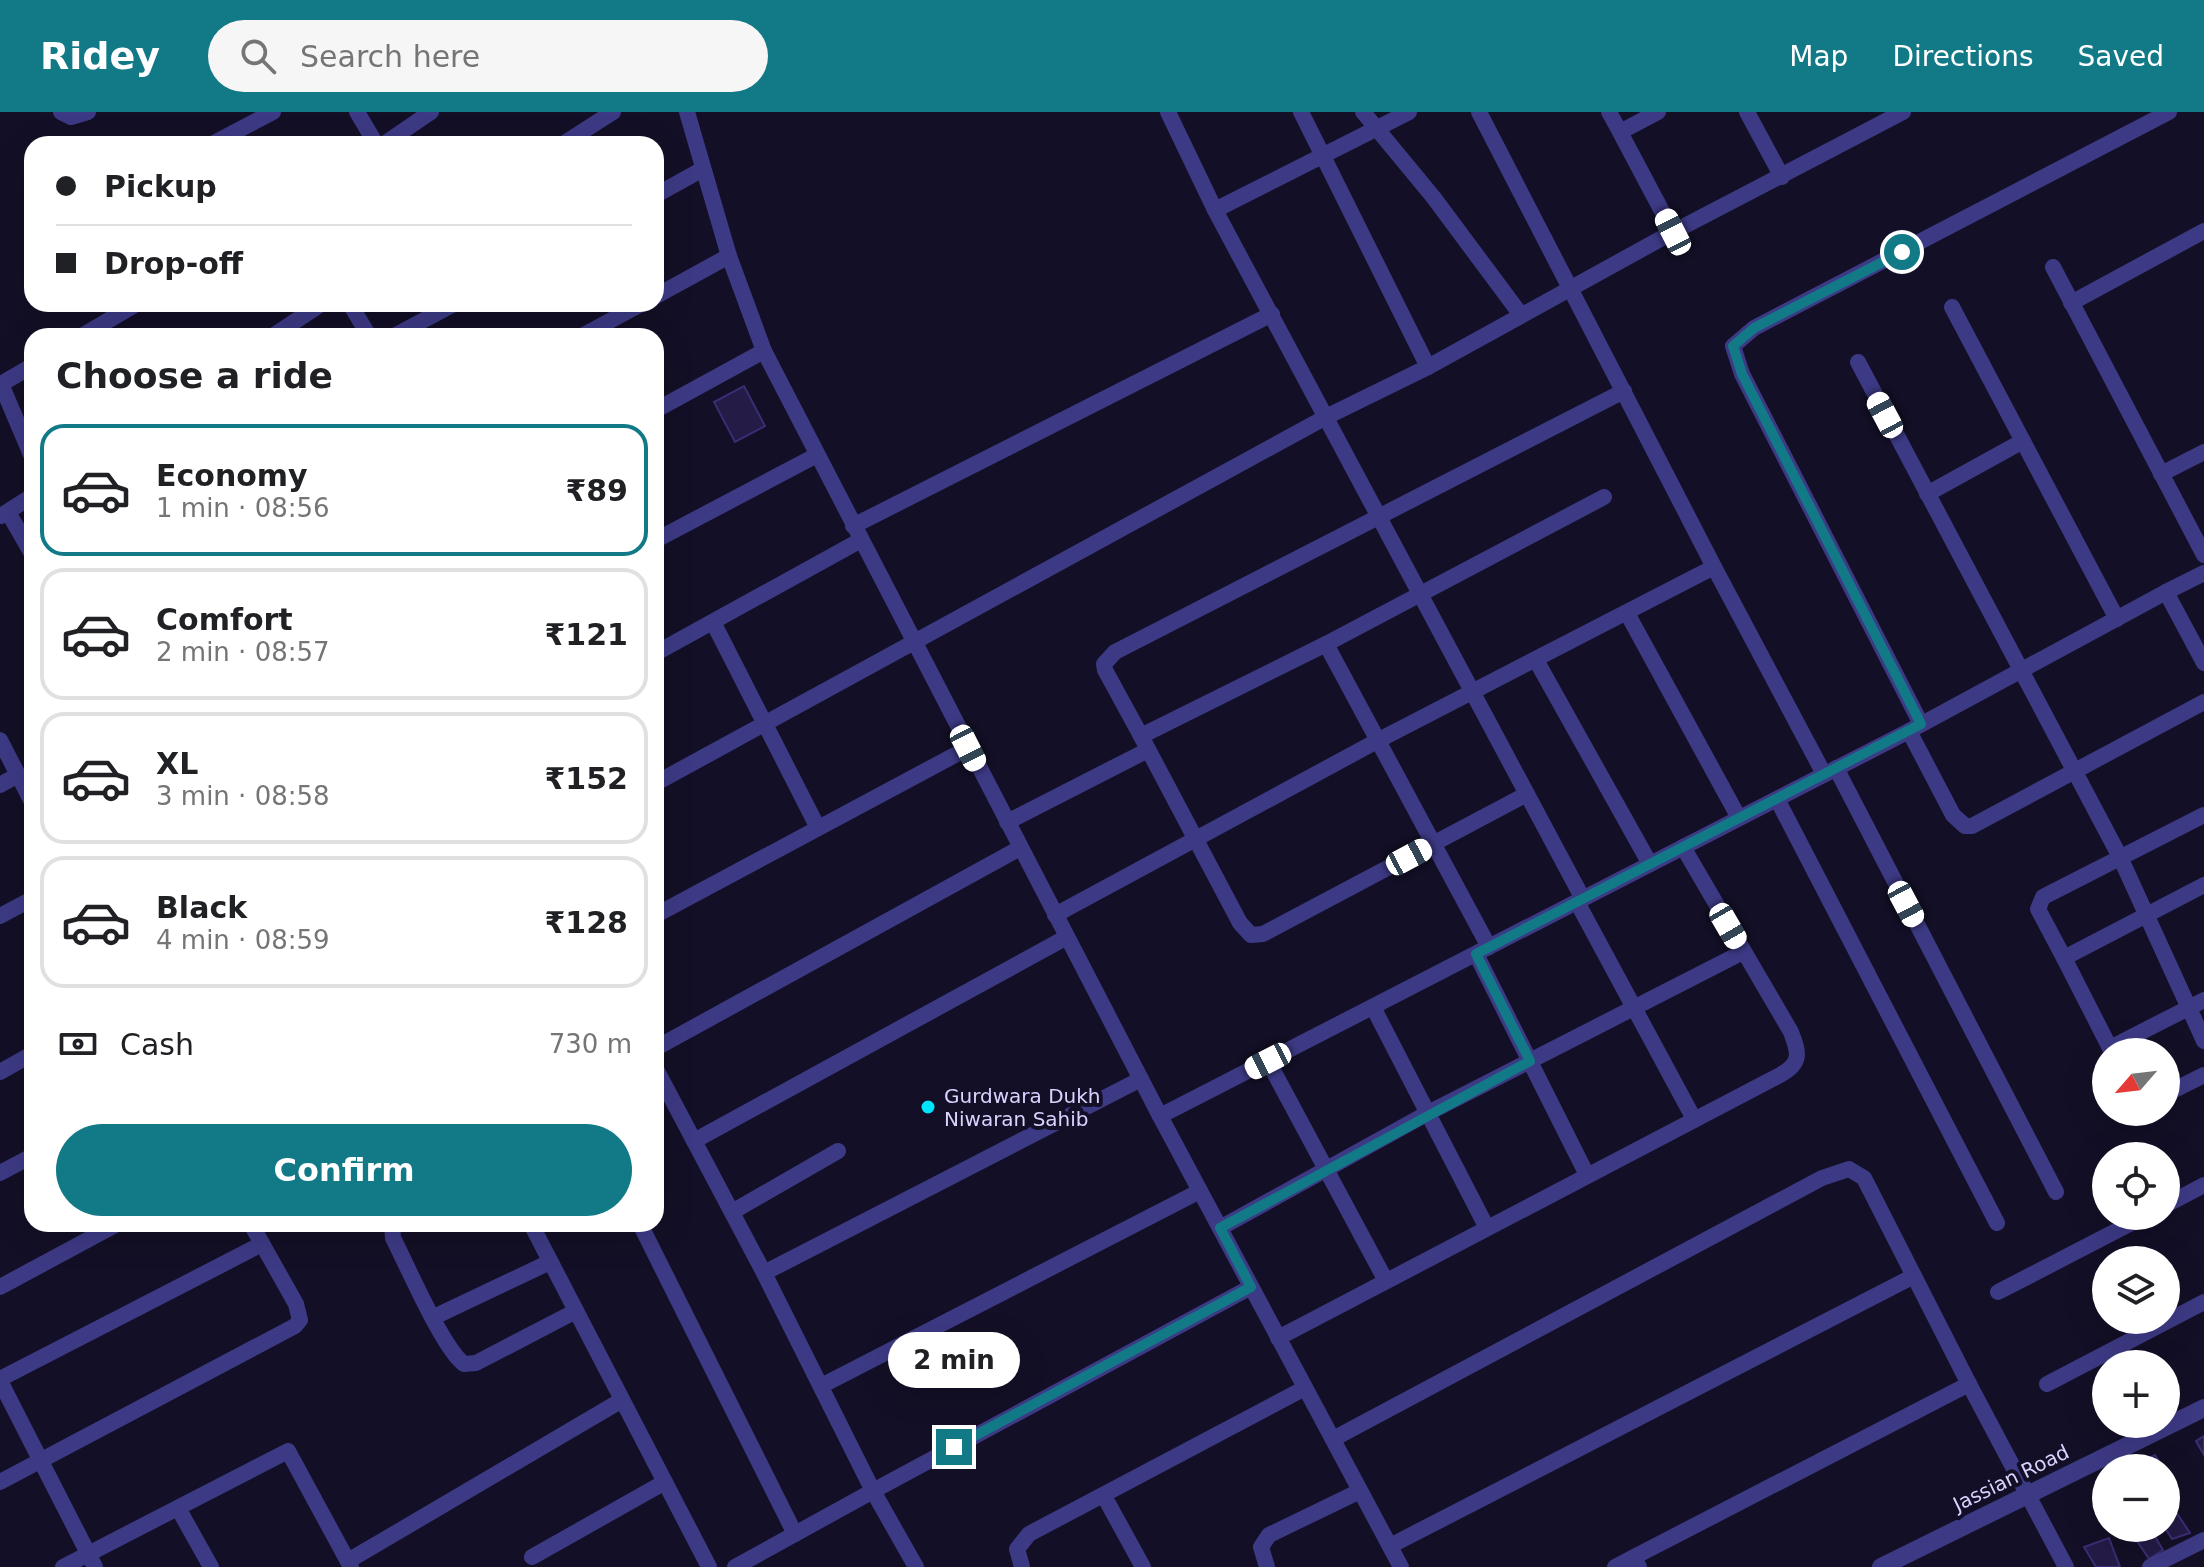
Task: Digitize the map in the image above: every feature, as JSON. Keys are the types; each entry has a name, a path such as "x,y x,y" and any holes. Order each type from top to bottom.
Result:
{"street":[{"path":"61,112 71,117 88,112"},
{"path":"227,136 273,112"},
{"path":"357,112 371,136"},
{"path":"396,136 431,112"},
{"path":"576,136 613,112"},
{"path":"687,112 729,256 764,351 1160,1116 1401,1567"},
{"path":"1168,112 1215,210 1527,794 1634,1008 1694,1119"},
{"path":"1301,112 1428,367"},
{"path":"1363,112 1521,315"},
{"path":"1215,210 1409,112"},
{"path":"1479,112 1714,567 1830,771 2056,1192"},
{"path":"1609,112 1673,232"},
{"path":"1620,132 1658,112"},
{"path":"1747,112 1782,177"},
{"path":"664,779 1326,417 1428,367 1673,232 1903,112"},
{"path":"2169,112 1754,328 1733,346 1742,374 1915,727 1953,815 1965,826 1980,822 2204,702"},
{"path":"664,191 703,169"},
{"path":"2071,303 2204,231"},
{"path":"664,292 729,256"},
{"path":"2053,267 2204,555"},
{"path":"1952,307 2117,619"},
{"path":"96,328 122,312"},
{"path":"285,328 309,312"},
{"path":"409,328 439,312"},
{"path":"597,328 626,312"},
{"path":"664,649 857,533 1272,314"},
{"path":"664,406 764,351"},
{"path":"1858,362 2120,857 2146,915 2196,1004 2204,1041"},
{"path":"24,370 0,383 24,438"},
{"path":"1527,794 1257,935 1251,935 1240,923 1105,670 1107,658 1624,391"},
{"path":"1927,494 2023,441"},
{"path":"2161,474 2204,452"},
{"path":"664,536 817,455"},
{"path":"1007,822 1144,743 1604,497"},
{"path":"24,501 4,515 24,543"},
{"path":"1055,915 1377,741 1714,567"},
{"path":"1160,1116 1777,799 2204,573"},
{"path":"2166,592 2204,663"},
{"path":"1627,613 1739,818"},
{"path":"713,622 818,828"},
{"path":"1326,644 1433,844 1530,1061 1587,1175"},
{"path":"1536,660 1650,864"},
{"path":"0,740 24,787"},
{"path":"664,911 968,748"},
{"path":"0,785 18,775"},
{"path":"1777,799 1997,1223"},
{"path":"2105,1038 2038,909 2039,903 2048,892 2204,815"},
{"path":"1278,1338 1788,1070 1799,1056 1791,1032 1683,847"},
{"path":"664,1044 1020,848"},
{"path":"2064,958 2204,885"},
{"path":"0,916 24,903"},
{"path":"694,1141 1067,937"},
{"path":"1220,1228 1428,1113 1743,952"},
{"path":"2133,1038 2196,1004"},
{"path":"1373,1007 1487,1228"},
{"path":"0,1072 24,1058"},
{"path":"1268,1061 1386,1281"},
{"path":"2180,1087 2204,1075"},
{"path":"764,1273 1141,1079"},
{"path":"664,1084 764,1273 873,1491 916,1567"},
{"path":"732,1212 838,1151"},
{"path":"0,1173 24,1160"},
{"path":"1333,1439 1834,1172 1849,1169 1864,1178 2066,1567"},
{"path":"2180,1198 2204,1185"},
{"path":"821,1386 1200,1191"},
{"path":"1998,1292 2118,1230"},
{"path":"0,1287 102,1232"},
{"path":"0,1482 295,1326 301,1314 255,1232"},
{"path":"393,1232 457,1358 469,1365 576,1311"},
{"path":"535,1232 709,1567"},
{"path":"644,1232 795,1534"},
{"path":"92,1560 0,1380 262,1244"},
{"path":"434,1317 550,1262"},
{"path":"1390,1546 1914,1276"},
{"path":"735,1567 1251,1287"},
{"path":"2047,1384 2204,1302"},
{"path":"1615,1567 1636,1562 1969,1384"},
{"path":"1022,1567 1016,1554 1022,1540 1305,1388"},
{"path":"63,1567 92,1560 178,1508 288,1451 350,1564 622,1400"},
{"name":"Jassian Road","path":"1881,1567 2204,1408"},
{"path":"532,1557 665,1482"},
{"path":"1267,1567 1261,1547 1269,1535 1360,1491"},
{"path":"1104,1496 1143,1567"},
{"path":"178,1508 211,1567"},
{"path":"2150,1567 2204,1540"}],"building":[{"path":"744,386 765,426 735,442 714,402"},
{"path":"2204,1436 2204,1455 2196,1441"},
{"path":"2180,1518 2190,1533 2180,1536"},
{"path":"2111,1542 2120,1567 2096,1567 2084,1547"},
{"path":"2138,1542 2158,1542 2163,1550 2149,1559"}],"place":[{"name":"Gurdwara Dukh Niwaran Sahib","path":"928,1107"}],"route":[{"path":"954,1447 1251,1287 1220,1228 1428,1113 1530,1061 1476,954 1921,724 1742,374 1733,346 1735,341 1754,328 1902,252"}]}
